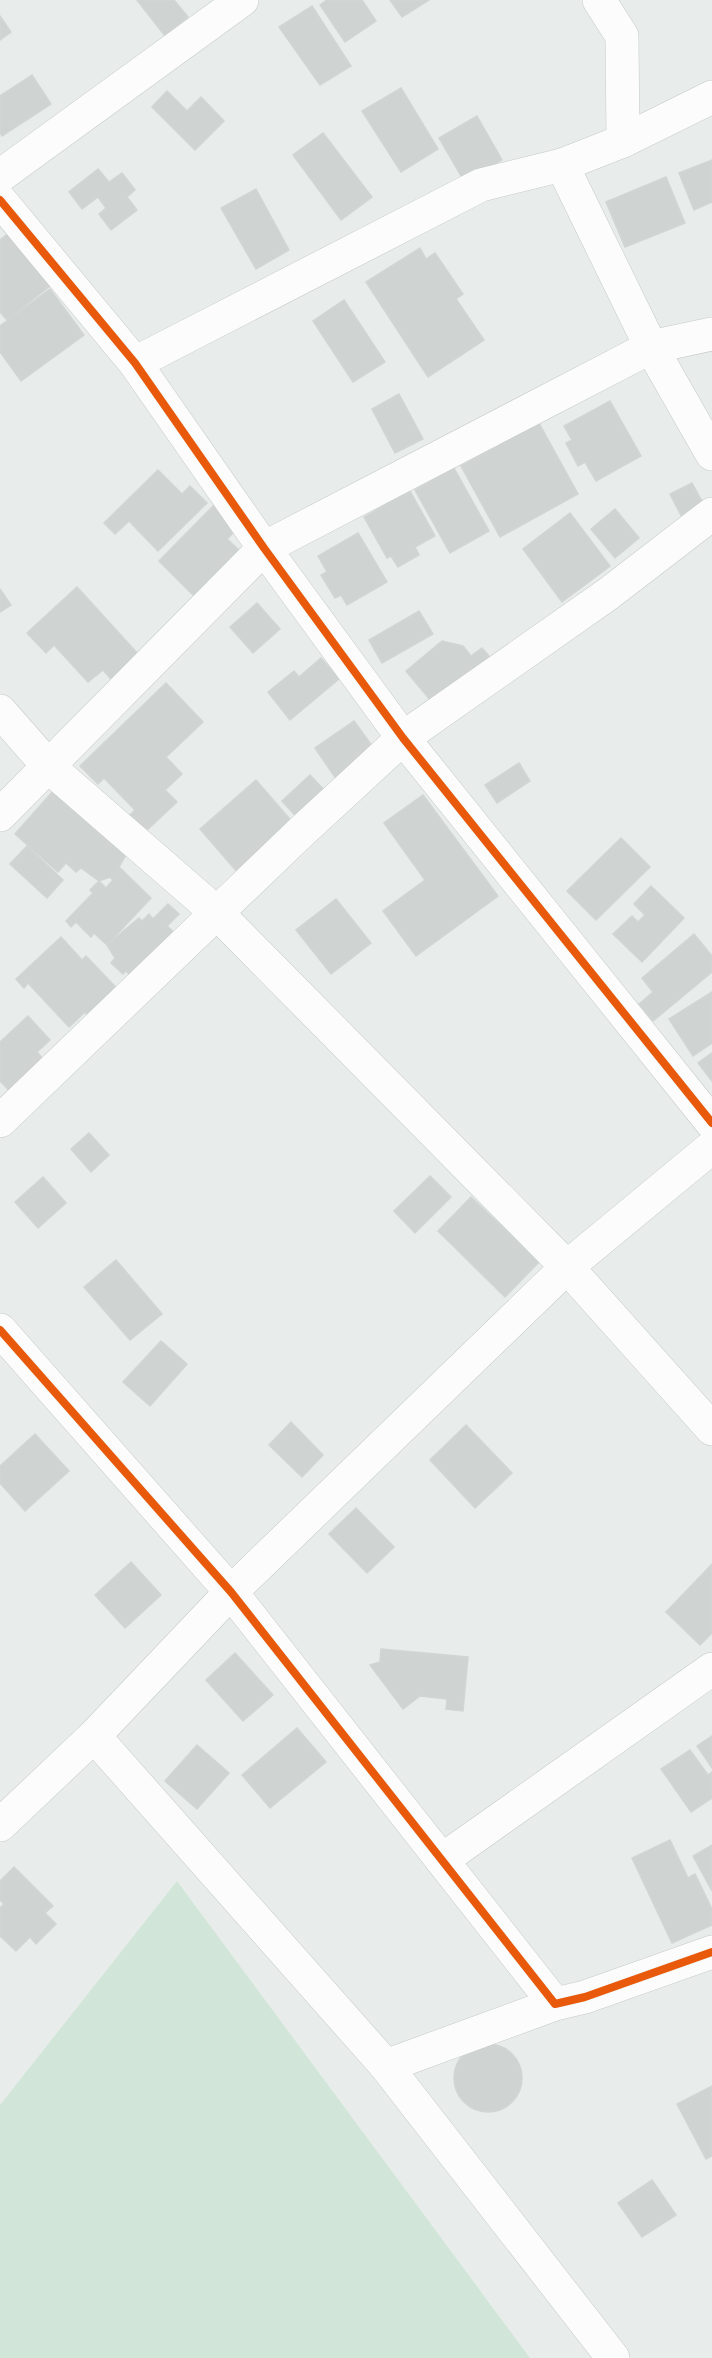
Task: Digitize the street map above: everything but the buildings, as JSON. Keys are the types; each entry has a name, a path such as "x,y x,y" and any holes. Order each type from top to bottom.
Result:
{"street":[{"path":"0,176 242,0"},
{"path":"599,0 622,36 622,141"},
{"path":"135,363 481,185 562,165 622,141 712,97"},
{"path":"562,165 651,346 712,454"},
{"path":"0,200 135,363 264,548 403,738 712,1123"},
{"path":"0,815 264,548 651,346 712,334"},
{"path":"0,1121 403,738 608,594 712,514"},
{"path":"0,711 49,767 217,913 567,1267 712,1429"},
{"path":"0,1825 94,1736 231,1592 567,1267 712,1147"},
{"path":"0,1330 231,1592 555,2004"},
{"path":"442,1860 712,1669"},
{"path":"94,1736 386,2066 613,2358"},
{"path":"386,2066 555,2004 585,1997 712,1952"}],"green space":[{"path":"177,1881 530,2358 0,2358 0,2105"}],"cycle path":[{"path":"0,200 135,363 264,548 403,738 712,1123"},
{"path":"0,1330 231,1592 555,2004 585,1997 712,1952"}]}
